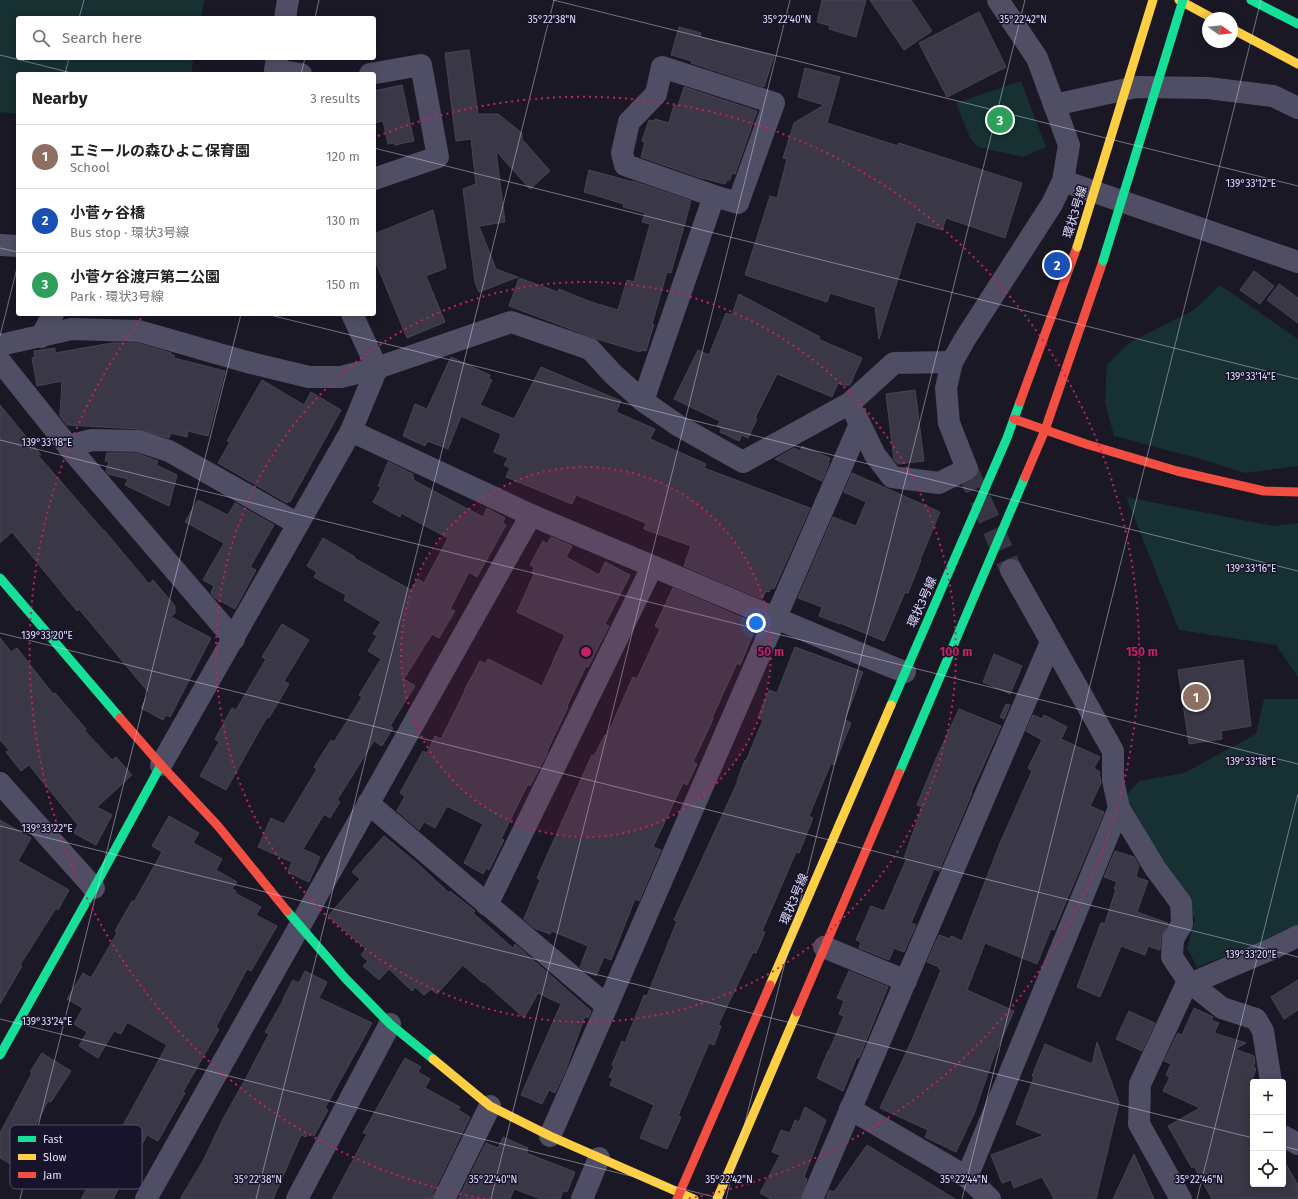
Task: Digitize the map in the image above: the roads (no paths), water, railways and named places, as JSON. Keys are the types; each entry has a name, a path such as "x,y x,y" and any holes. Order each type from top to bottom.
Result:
{"street":[{"path":"285,16 288,0"},
{"path":"850,403 875,455 892,476 938,483 967,469 949,423 946,388 952,362 965,339 1052,204 1063,181 1069,145 1037,58 998,0"},
{"name":"環状3号線","path":"678,1196 1007,438 1077,247 1153,0"},
{"path":"1179,0 1202,13"},
{"path":"716,1199 1044,430 1103,261 1183,0"},
{"path":"1251,0 1298,24"},
{"path":"1238,32 1298,64"},
{"path":"277,60 275,70 288,72"},
{"path":"376,73 421,65 438,157 376,178"},
{"path":"662,67 774,103 738,203 714,196 625,165 622,153 629,122 656,94 662,67"},
{"path":"1054,105 1136,87 1208,88 1273,96 1298,108"},
{"path":"1063,181 1298,262"},
{"path":"643,401 714,196"},
{"path":"0,245 16,246"},
{"path":"41,337 52,316"},
{"path":"0,1055 161,765 351,431 378,368 353,316"},
{"path":"0,345 72,329 139,331 247,362 309,377 341,376 378,368 511,322 590,349 613,374 643,401 678,426 743,462 850,403 894,363 952,362"},
{"path":"0,361 68,446 234,639"},
{"path":"1014,419 1044,430 1178,471 1264,491 1298,492"},
{"path":"550,1136 860,424"},
{"path":"351,431 531,515 887,666 905,672"},
{"path":"68,446 92,440 138,441 169,451 298,524"},
{"path":"146,1199 531,515"},
{"path":"487,905 652,567"},
{"path":"1011,570 1113,751 1113,780 1119,808 1155,868 1181,903 1182,924 1173,939 1172,957 1190,982 1222,1008 1256,1020 1263,1031 1271,1079"},
{"path":"0,578 161,765 218,826 345,978 390,1024 490,1106 678,1196 694,1199"},
{"path":"812,1199 1052,642"},
{"path":"0,783 94,888"},
{"path":"368,804 607,1006"},
{"path":"967,1177 1119,808"},
{"path":"1181,1199 1139,1124 1140,1084 1190,982 1274,948 1298,936"},
{"path":"824,947 906,981"},
{"path":"297,1199 390,1024"},
{"path":"444,1199 490,1106"},
{"path":"850,1109 967,1177 990,1199"},
{"path":"1286,1138 1298,1144"},
{"path":"582,1199 599,1158"}],"tunnel":[{"path":"967,469 1011,570"}],"place":[{"name":"小菅ケ谷渡戸第二公園","path":"1000,120"},
{"name":"小菅ヶ谷橋","path":"1057,265"},
{"name":"エミールの森ひよこ保育園","path":"1196,697"}]}
